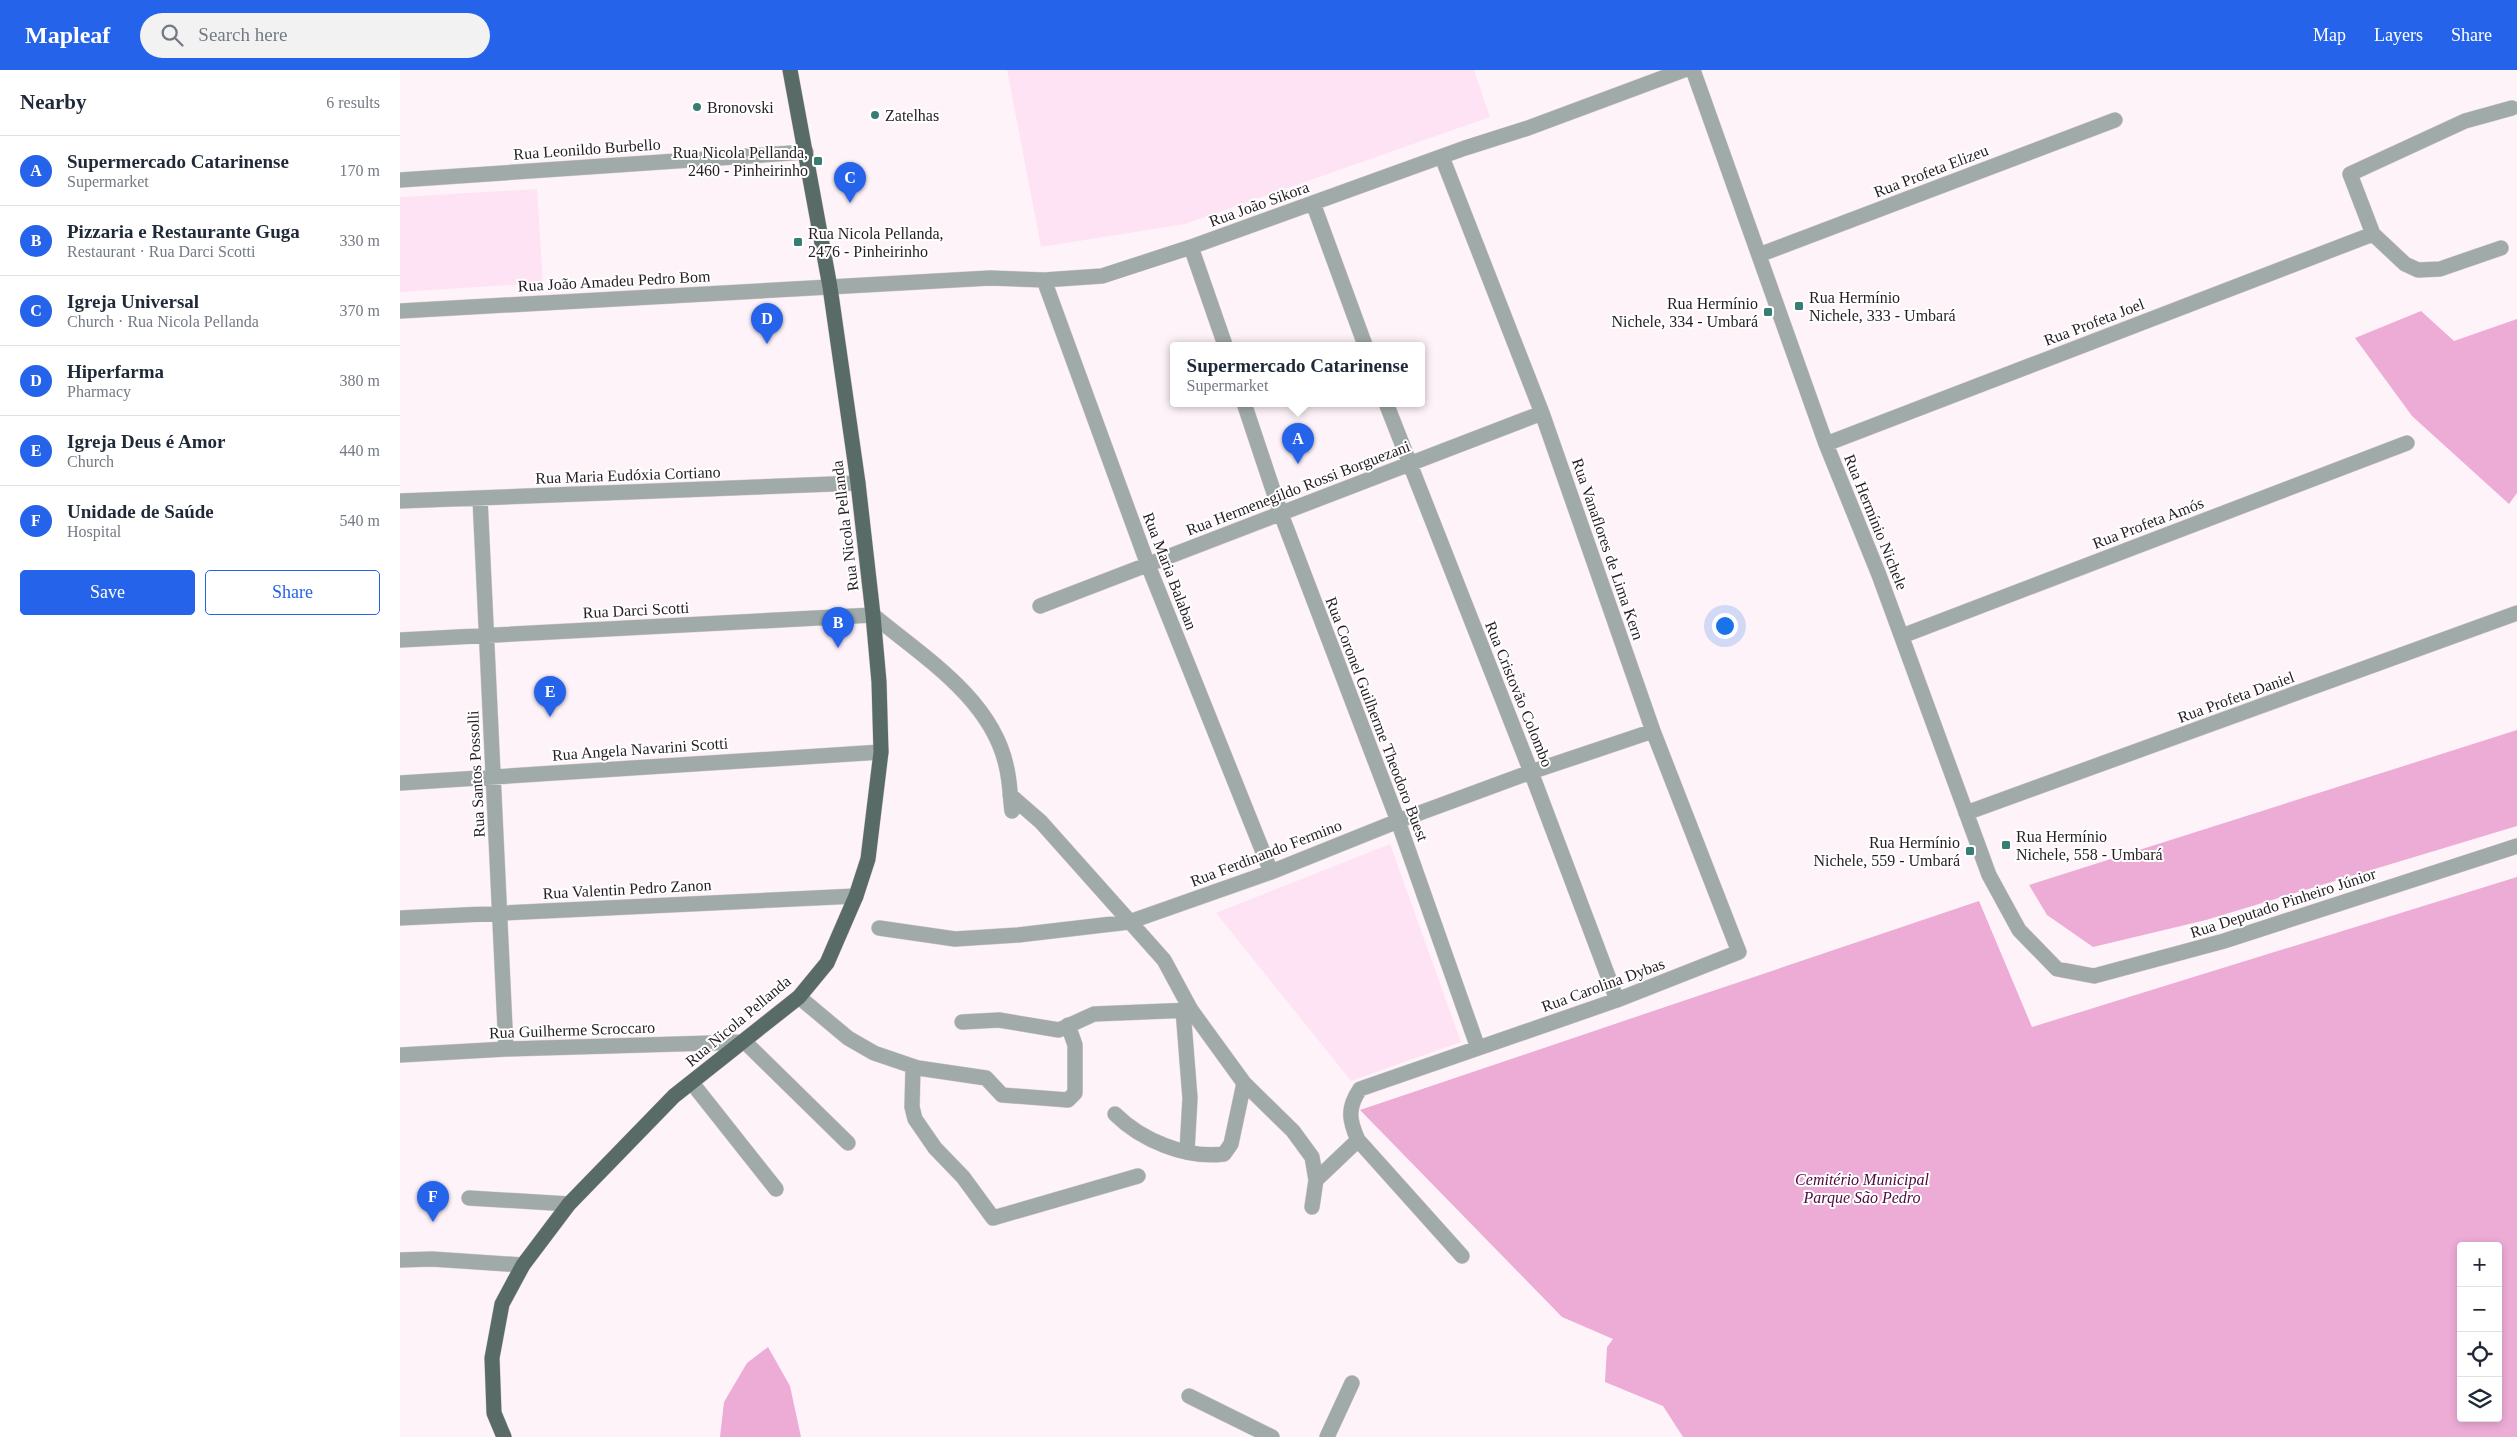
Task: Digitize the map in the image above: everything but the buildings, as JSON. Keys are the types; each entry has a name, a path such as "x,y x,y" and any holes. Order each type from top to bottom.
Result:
{"main road":[{"name":"Rua Nicola Pellanda","path":"504,1437 494,1413 492,1358 502,1304 523,1265 569,1204 674,1096 745,1042 799,997 827,963 856,896 868,859 881,752 879,682 873,615 858,483 830,287 790,70"}],"street":[{"name":"Rua João Sikora","path":"830,287 990,278 1044,280 1102,276 1192,247 1528,128 1684,70"},
{"name":"Rua Hermínio Nichele","path":"1693,70 1826,444 1902,636 1989,875 2019,930 2057,969"},
{"path":"2501,248 2440,269 2418,270 2405,264 2374,234 2350,174 2465,120 2512,108"},
{"name":"Rua Profeta Elizeu","path":"1759,255 2115,120"},
{"name":"Rua Leonildo Burbello","path":"400,180 806,152"},
{"name":"Rua Vanaflores de Lima Kern","path":"1442,157 1542,413 1653,731 1739,952"},
{"path":"1313,203 1364,342"},
{"name":"Rua Profeta Joel","path":"1826,444 2374,234"},
{"path":"1192,247 1223,342"},
{"name":"Rua Maria Balaban","path":"1044,280 1148,565 1271,872"},
{"name":"Rua João Amadeu Pedro Bom","path":"400,311 830,287"},
{"name":"Rua Coronel Guilherme Theodoro Buest","path":"1245,407 1281,514 1398,820 1478,1048"},
{"name":"Rua Cristovão Colombo","path":"1388,407 1531,772 1617,1000"},
{"name":"Rua Hermenegildo Rossi Borguezani","path":"1040,606 1542,413"},
{"name":"Rua Profeta Amós","path":"1902,636 2407,443"},
{"name":"Rua Maria Eudóxia Cortiano","path":"400,501 858,483"},
{"name":"Rua Santos Possolli","path":"480,498 506,1049"},
{"name":"Rua Profeta Daniel","path":"1966,814 2517,613"},
{"path":"873,615 959,686 980,712 1000,747 1006,765 1012,811"},
{"name":"Rua Darci Scotti","path":"400,640 873,615"},
{"name":"Rua Ferdinando Fermino","path":"879,928 955,939 1018,935 1129,922 1271,872 1398,820 1653,731"},
{"name":"Rua Angela Navarini Scotti","path":"400,783 881,752"},
{"path":"1010,795 1041,822 1164,960 1187,1010 1244,1083 1293,1131 1312,1157 1316,1180 1312,1207"},
{"name":"Rua Deputado Pinheiro Júnior","path":"2057,969 2094,976 2224,941 2517,846"},
{"name":"Rua Valentin Pedro Zanon","path":"400,918 856,896"},
{"name":"Rua Carolina Dybas","path":"1358,1140 1350,1122 1350,1108 1360,1089 1617,1000 1739,952"},
{"path":"799,997 848,1038 874,1053 913,1067 986,1078 1002,1095 1014,1097 1068,1100 1075,1093 1075,1045 1068,1024"},
{"path":"962,1022 999,1020 1059,1030 1068,1024 1094,1014 1187,1010"},
{"path":"1187,1010 1190,1098 1187,1151"},
{"path":"745,1042 848,1143"},
{"name":"Rua Guilherme Scroccaro","path":"400,1055 506,1049 745,1042"},
{"path":"913,1067 912,1108 915,1119 935,1148 963,1177 993,1218 1138,1176"},
{"path":"692,1083 776,1189"},
{"path":"1115,1114 1127,1126 1154,1141 1187,1151 1215,1155 1224,1154 1231,1144 1244,1083"},
{"path":"1316,1180 1358,1140 1462,1256"},
{"path":"469,1198 569,1204"},
{"path":"400,1260 432,1259 523,1265"},
{"path":"1327,1437 1352,1383"},
{"path":"1188,1396 1272,1437"}],"shaded area":[{"path":"1007,70 1474,70 1490,117 1185,224 1041,247"},
{"path":"537,189 543,283 400,292 400,197"},
{"path":"1390,844 1461,1042 1351,1081 1216,913"}],"green space":[{"path":"2421,311 2454,341 2517,319 2517,493 2509,504 2412,416 2355,338"},
{"path":"2517,730 2517,826 2206,920 2093,947 2047,915 2029,885"},
{"name":"Cemitério Municipal Parque São Pedro","path":"2517,877 2517,1437 1683,1437 1663,1406 1605,1382 1607,1347 1613,1339 1562,1317 1360,1110 1979,901 2032,1027"},
{"path":"768,1347 790,1386 801,1437 720,1437 724,1402 747,1363"}],"place":[{"name":"Bronovski","path":"697,107"},
{"name":"Zatelhas","path":"875,115"},
{"name":"Rua Nicola Pellanda, 2460 - Pinheirinho","path":"818,161"},
{"name":"Igreja Universal","path":"850,203"},
{"name":"Rua Nicola Pellanda, 2476 - Pinheirinho","path":"798,242"},
{"name":"Rua Hermínio Nichele, 333 - Umbará","path":"1799,306"},
{"name":"Rua Hermínio Nichele, 334 - Umbará","path":"1768,312"},
{"name":"Hiperfarma","path":"767,344"},
{"name":"Supermercado Catarinense","path":"1298,464"},
{"name":"Pizzaria e Restaurante Guga","path":"838,648"},
{"name":"Igreja Deus é Amor","path":"550,717"},
{"name":"Rua Hermínio Nichele, 558 - Umbará","path":"2006,845"},
{"name":"Rua Hermínio Nichele, 559 - Umbará","path":"1970,851"},
{"name":"Unidade de Saúde","path":"433,1222"}]}
